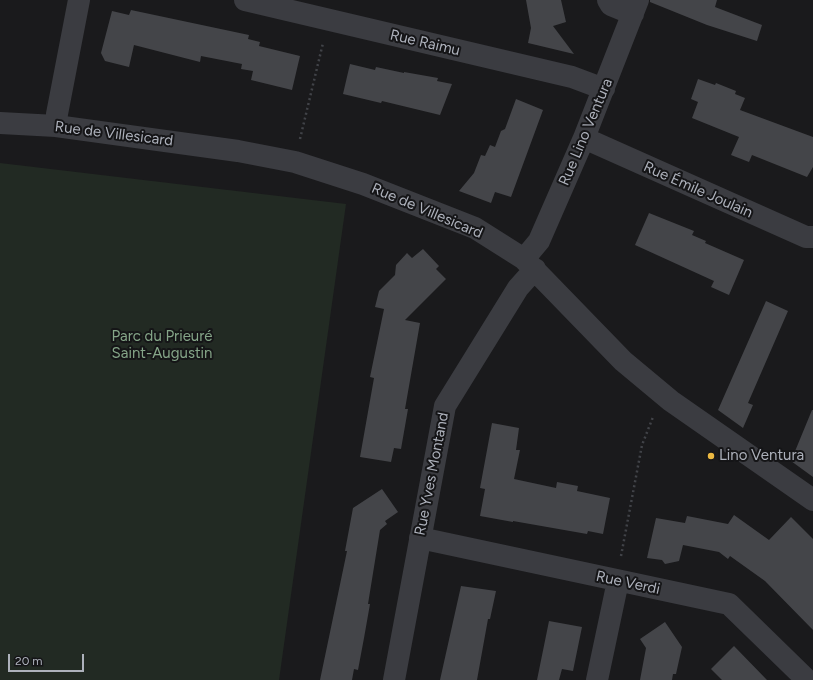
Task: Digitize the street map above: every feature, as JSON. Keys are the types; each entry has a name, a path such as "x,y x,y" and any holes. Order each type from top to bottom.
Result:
{"street":[{"path":"56,126 78,0"},
{"name":"Rue Raimu","path":"244,0 572,77 604,90"},
{"path":"608,0 611,5 635,7"},
{"name":"Rue Lino Ventura","path":"530,264 604,90 635,7"},
{"name":"Rue de Villesicard","path":"0,124 56,126 238,151 295,162 363,184 475,228 530,264 629,366 671,401 813,500"},
{"name":"Rue Émile Joulain","path":"584,138 806,237 813,237"},
{"name":"Rue Yves Montand","path":"394,680 445,406 518,288 530,264"},
{"name":"Rue Verdi","path":"420,538 729,604 807,680"},
{"path":"597,680 618,581"}],"path":[{"path":"299,144 324,40"},
{"path":"621,559 642,445 653,416"}],"green space":[{"name":"Parc du Prieuré Saint-Augustin","path":"0,163 346,204 279,680 0,680"}],"building":[{"path":"526,0 561,0 566,22 553,26 574,54 528,43 531,28"},
{"path":"650,0 717,0 715,7 762,25 757,41 707,25 650,2"},
{"path":"131,10 249,35 248,39 260,42 259,46 300,56 292,90 251,80 253,71 241,69 242,64 201,56 200,62 134,45 129,67 105,61 101,53 112,11 129,15"},
{"path":"350,64 375,70 376,67 438,78 437,81 452,84 440,115 382,101 381,103 343,94"},
{"path":"698,79 715,85 716,83 736,91 735,94 745,98 740,110 813,137 813,167 807,177 752,155 749,162 731,155 739,137 692,118 698,102 691,99"},
{"path":"516,99 543,110 511,197 495,192 491,203 459,191 474,173 481,155 485,156 490,145 495,147 501,131 505,129"},
{"path":"649,213 694,231 692,235 706,241 705,243 744,260 729,295 711,287 714,281 635,245"},
{"path":"423,249 439,266 436,269 446,279 405,320 420,323 405,409 408,409 401,449 394,448 391,462 360,457 374,378 370,377 384,309 375,307 379,291 395,275 396,265 407,253 412,258"},
{"path":"766,301 788,311 748,403 753,405 743,428 718,410"},
{"path":"813,410 813,477 791,461"},
{"path":"492,423 519,428 516,450 520,450 514,479 556,488 557,482 578,486 577,491 610,498 603,534 588,531 587,534 480,516 485,489 480,488"},
{"path":"382,489 398,512 385,521 387,524 380,530 368,604 370,604 358,670 354,669 352,680 320,680 347,551 345,551 353,508"},
{"path":"734,515 769,540 791,517 813,539 813,630 765,581 730,556 728,559 719,552 683,545 679,561 665,564 662,560 647,558 656,518 685,523 687,516 728,524"},
{"path":"461,586 496,591 490,619 488,619 477,680 440,680"},
{"path":"549,621 582,627 573,671 562,669 559,680 537,680"},
{"path":"665,622 682,647 676,674 673,674 672,680 640,680 646,648 640,639"},
{"path":"734,646 767,680 722,680 711,669"}],"place":[{"name":"Lino Ventura","path":"711,456"}]}
